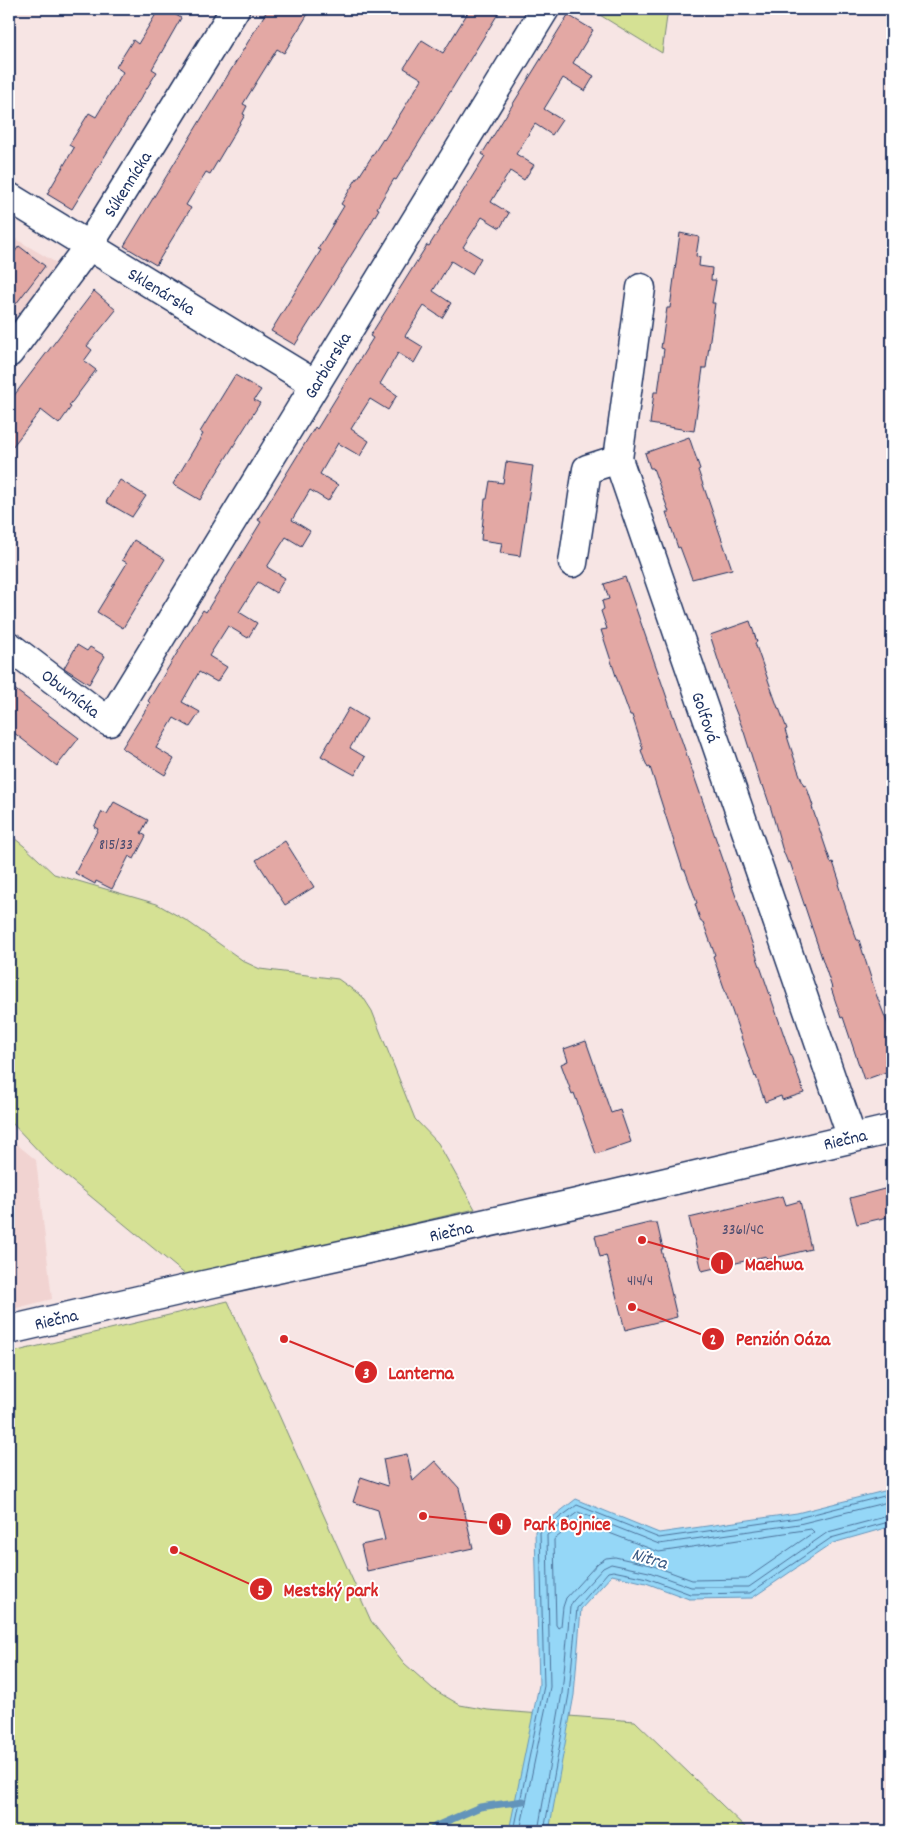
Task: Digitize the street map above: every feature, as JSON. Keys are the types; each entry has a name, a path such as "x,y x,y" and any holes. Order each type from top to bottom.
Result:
{"street":[{"name":"Súkennícka","path":"9,353 88,247 235,9"},
{"name":"Garbiarska","path":"109,722 545,9"},
{"name":"Sklenárska","path":"9,197 315,384"},
{"name":"Golfová","path":"641,288 618,459 852,1138"},
{"path":"573,563 588,469 618,459"},
{"name":"Obuvnícka","path":"9,646 109,722"},
{"name":"Riečna","path":"9,1330 573,1204 892,1129"}],"shaded area":[{"path":"9,235 60,265 9,332"},
{"path":"9,1138 36,1160 52,1299 9,1310"}],"green space":[{"path":"590,9 668,9 662,53"},
{"path":"9,834 54,874 157,904 187,921 245,962 260,969 338,979 363,997 372,1011 415,1119 438,1143 475,1209 187,1276 49,1162 9,1120"},
{"path":"228,1301 371,1621 404,1663 433,1689 460,1705 488,1710 635,1721 749,1831 9,1831 9,1353"}],"water":[{"name":"Nitra","path":"892,1489 892,1526 833,1543 752,1598 689,1599 646,1583 612,1575 581,1609 574,1695 549,1831 509,1831 539,1685 535,1531 576,1499 659,1533 797,1513"}],"building":[{"path":"159,9 166,9 181,18 152,69 157,72 72,209 47,194 74,148 69,145 89,113 96,117 123,72 116,67 133,40 138,44"},
{"path":"268,9 311,9 284,53 277,49 243,104 247,106 243,114 245,115 210,174 206,172 186,205 191,208 156,265 124,246"},
{"path":"470,9 501,9 396,180 394,179 365,233 295,345 271,331 321,250 318,249 344,206 341,204 422,79 404,68 422,40 443,53"},
{"path":"568,15 593,30 573,63 594,76 585,91 563,78 544,109 562,120 552,135 535,124 516,154 534,165 524,180 510,171 491,202 509,213 500,228 482,217 463,247 481,258 472,274 451,261 433,291 451,303 442,318 424,306 405,336 423,347 414,363 398,353 380,384 397,395 388,410 370,399 351,429 369,441 360,456 338,443 320,474 338,485 328,501 310,490 292,520 310,531 301,546 286,537 267,567 285,578 276,593 258,582 239,612 257,623 248,638 228,626 209,656 227,667 217,682 199,672 182,702 200,712 190,727 174,718 156,748 174,759 165,775 122,748 203,610 206,612 261,522 258,520 373,338 370,336 485,156 482,154"},
{"path":"680,233 699,237 696,256 700,257 699,266 712,268 711,280 716,280 712,303 715,303 706,368 703,368 694,431 650,424 654,392 658,392 664,349 661,348 667,308 670,308"},
{"path":"19,246 45,266 9,313 9,260"},
{"path":"94,291 116,310 87,346 92,350 84,361 96,370 69,406 71,407 59,424 41,410 9,451 9,402"},
{"path":"235,375 261,390 254,400 260,403 200,500 173,484 203,434 200,432"},
{"path":"689,437 700,469 698,470 732,569 692,579 680,547 678,548 666,512 669,512 653,468 650,468 645,453"},
{"path":"506,462 533,466 520,556 500,553 502,543 481,540 485,499 487,499 490,481 503,483"},
{"path":"120,480 146,496 132,517 106,502"},
{"path":"134,540 165,559 123,628 97,612 127,563 122,560"},
{"path":"625,577 804,1093 782,1100 781,1096 765,1102 713,956 715,955 703,922 701,922 695,904 697,903 685,870 683,870 650,767 648,768 644,759 641,750 643,749 632,715 630,715 601,630 607,629 601,611 604,609 602,601 609,599 604,584"},
{"path":"750,621 757,642 755,643 787,729 785,730 798,770 804,786 806,785 831,863 833,862 840,883 838,884 851,924 857,940 859,940 876,994 892,1035 892,1057 885,1060 889,1071 864,1080 843,1017 841,1018 790,862 788,863 782,848 763,785 761,786 710,635"},
{"path":"77,645 87,651 90,647 105,656 89,684 64,668"},
{"path":"9,685 79,738 57,766 9,729"},
{"path":"349,708 367,719 350,748 365,757 355,775 321,756"},
{"path":"114,802 148,820 141,833 146,836 134,859 129,856 112,889 96,881 95,884 75,873 98,829 94,827 102,812 107,814"},
{"path":"285,841 314,887 285,905 256,860"},
{"path":"586,1041 611,1113 620,1110 631,1142 596,1154 574,1093 572,1094 561,1064 568,1061 564,1049"},
{"path":"892,1187 892,1216 857,1224 850,1198"},
{"path":"783,1196 786,1205 800,1201 811,1249 767,1260 766,1256 702,1271 689,1218"},
{"path":"649,1223 657,1223 677,1317 625,1330 606,1255 600,1257 595,1236"},
{"path":"407,1454 413,1481 435,1461 459,1488 473,1548 367,1571 361,1545 385,1540 378,1510 353,1502 361,1477 388,1486 383,1459"}],"waterway":[{"path":"430,1831 436,1826 480,1807 523,1801"}],"place":[{"name":"Maehwa","path":"642,1240"},
{"name":"Penzión Oáza","path":"632,1307"},
{"name":"Lanterna","path":"284,1339"},
{"name":"Park Bojnice","path":"423,1516"},
{"name":"Mestský park","path":"174,1550"}]}
